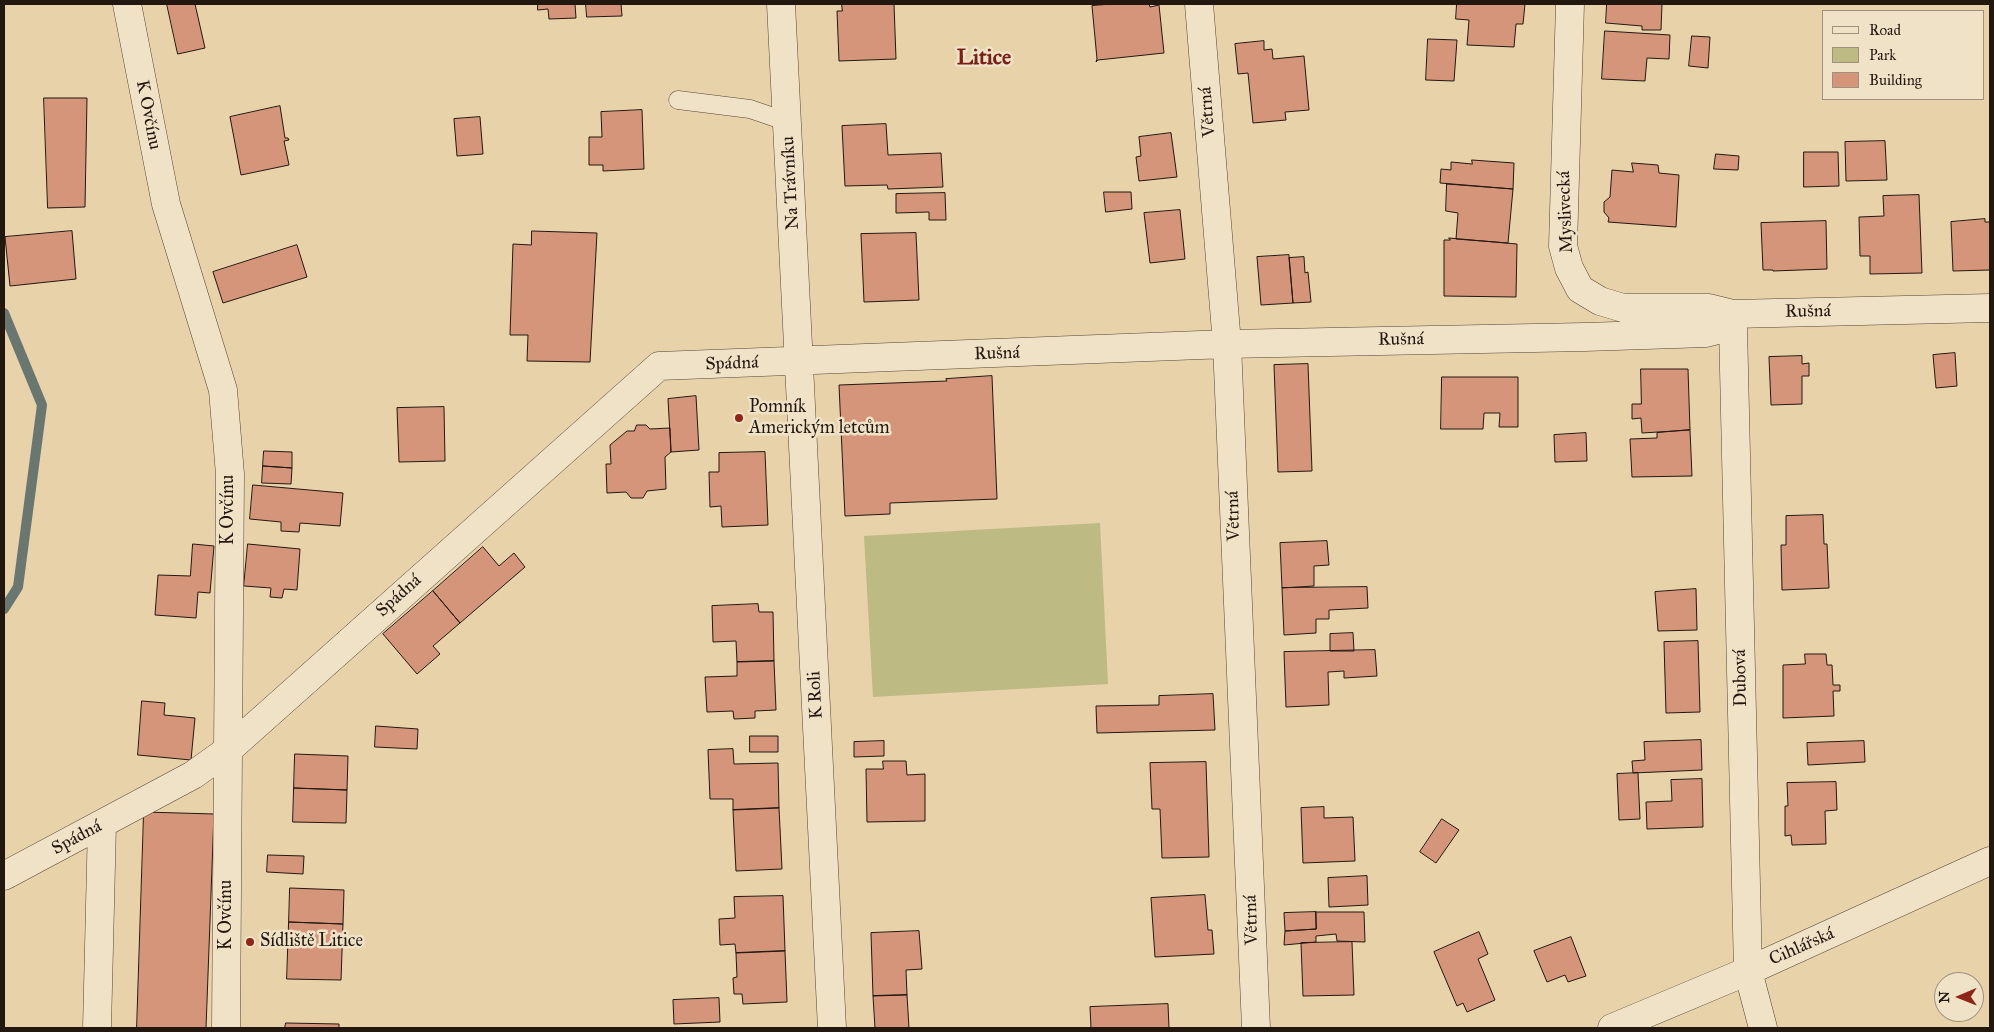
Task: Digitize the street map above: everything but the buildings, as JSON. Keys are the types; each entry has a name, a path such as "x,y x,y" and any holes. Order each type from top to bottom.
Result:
{"street":[{"name":"K Ovčínu","path":"126,4 166,204 223,390 230,474 226,1028"},
{"name":"Na Trávníku","path":"782,4 800,362"},
{"name":"Větrná","path":"1199,4 1227,344 1256,1028"},
{"name":"Myslivecká","path":"1570,4 1563,246 1569,268 1580,289 1600,301 1623,308 1709,308 1733,320"},
{"name":"Rušná","path":"800,362 1227,344 1585,338 1706,333 1733,320 1990,308"},
{"name":"Dubová","path":"1733,320 1748,971 1763,1028"},
{"name":"Spádná","path":"4,876 193,775 228,750 659,366 800,362"},
{"name":"K Roli","path":"800,362 832,1028"},
{"path":"97,1028 102,824"},
{"name":"Cihlářská","path":"1612,1028 1748,971 1990,861"}],"lane":[{"path":"678,100 750,109 788,122"}],"green space":[{"path":"1100,523 1108,684 873,697 864,536"}],"waterway":[{"path":"4,313 42,405 18,587 4,609"}],"place":[{"name":"Pomník Americkým letcům","path":"739,418"},
{"name":"Sídliště Litice","path":"250,942"}],"district":[{"name":"Litice","path":"984,59"}]}
